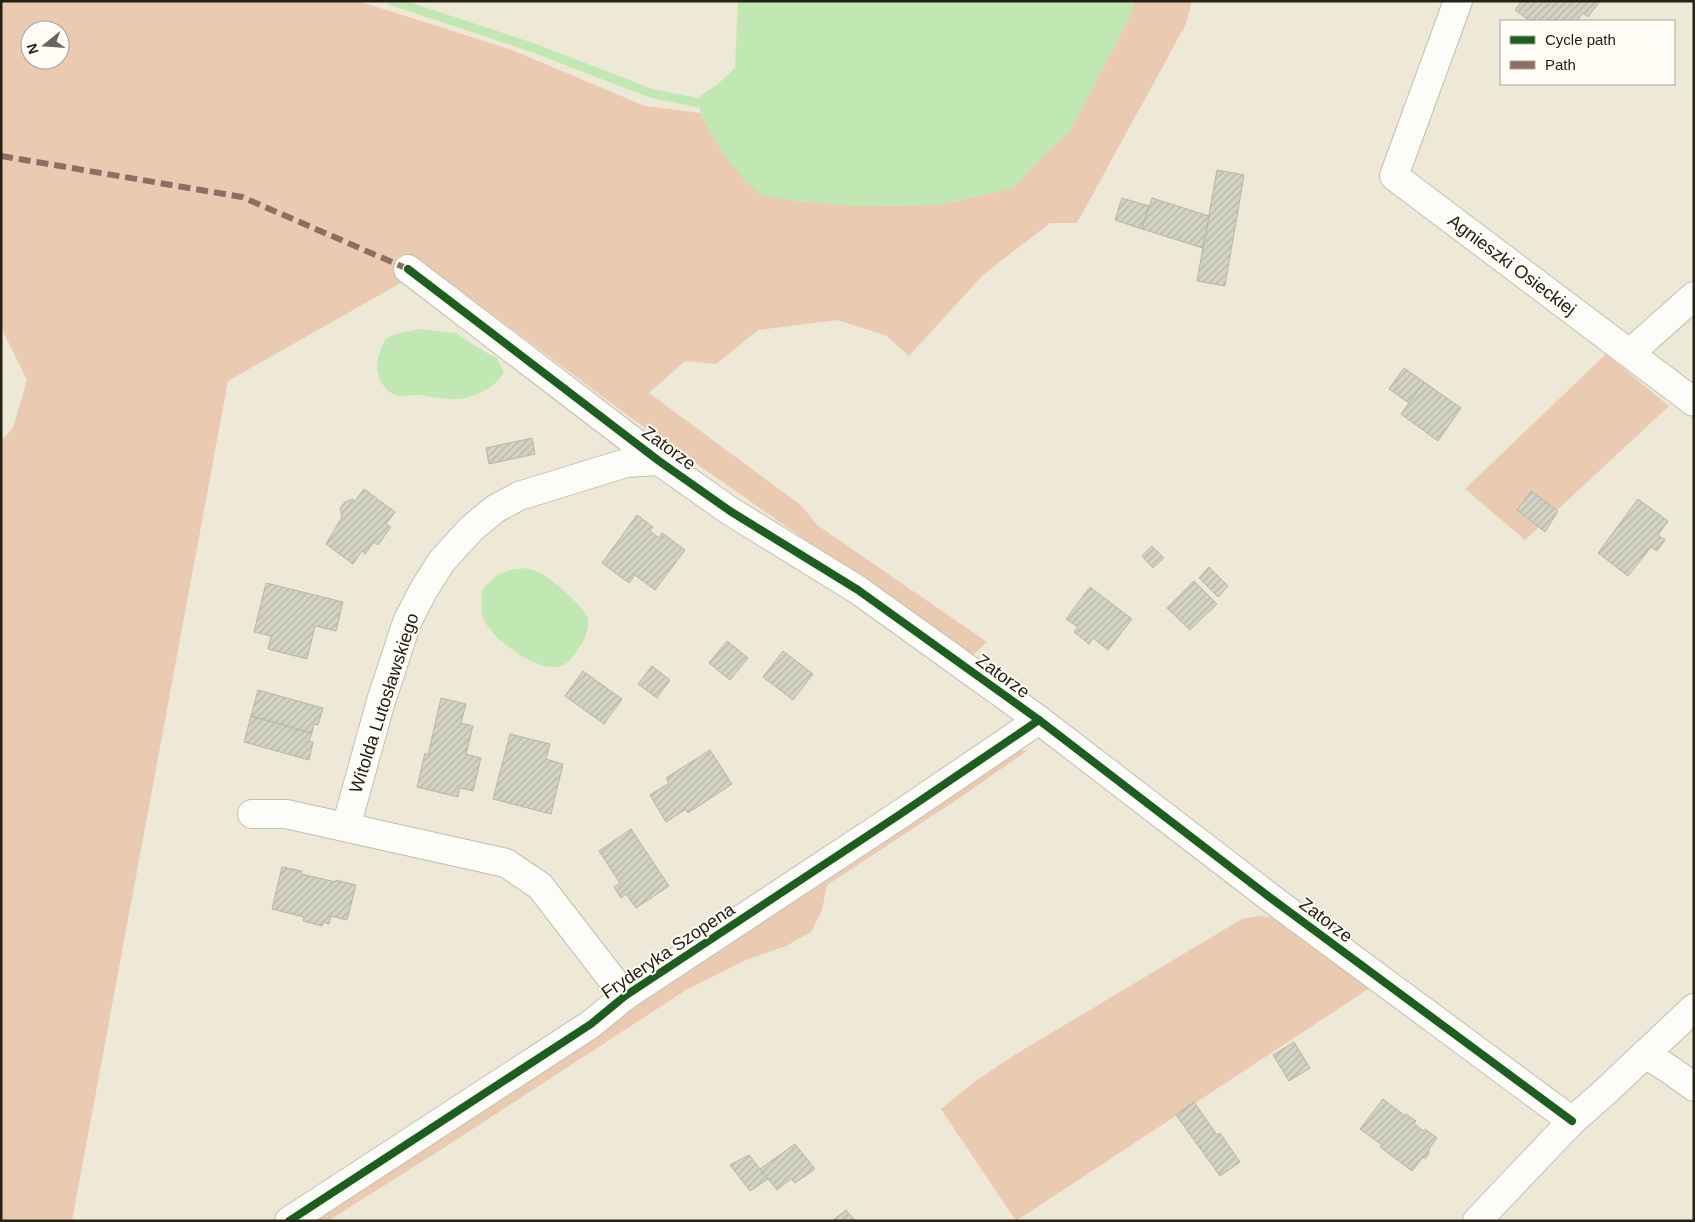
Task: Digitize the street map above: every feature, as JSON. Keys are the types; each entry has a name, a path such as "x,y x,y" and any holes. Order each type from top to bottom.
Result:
{"street":[{"name":"Agnieszki Osieckiej","path":"1458,1 1394,176 1694,402"},
{"name":"Zatorze","path":"408,269 659,461 730,511 858,590 1039,720 1272,898 1572,1121"},
{"path":"1630,353 1694,296"},
{"name":"Witolda Lutosławskiego","path":"346,827 381,701 407,622 441,562 471,529 495,509 519,496 626,463 659,461"},
{"name":"Fryderyka Szopena","path":"289,1221 591,1024 625,996 1039,720"},
{"path":"252,814 286,814 506,863 540,886 625,996"},
{"path":"1477,1221 1572,1121 1694,1008"},
{"path":"1645,1054 1694,1087"}],"shaded area":[{"path":"1,1 358,1 512,50 645,106 700,113 724,155 795,201 855,206 939,205 1013,188 1069,132 1127,23 1135,1 1192,1 1186,24 1077,223 1050,223 983,275 909,356 887,336 838,320 758,330 716,364 685,361 649,393 802,506 817,525 987,642 972,656 638,423 429,267 228,381 72,1221 1,1221 1,441 13,428 27,380 1,327"},
{"path":"738,1 1135,1 1127,23 1069,132 1013,188 939,205 855,206 795,201 761,195 744,180 724,155 700,113 700,96 718,84 735,68"},
{"path":"419,329 455,333 497,358 504,372 491,387 479,394 465,398 449,399 417,395 403,396 391,393 380,381 377,370 378,358 385,339 396,334"},
{"path":"1606,354 1669,406 1525,540 1465,489"},
{"path":"524,568 540,573 553,582 573,599 587,616 588,628 583,641 572,658 561,666 541,665 517,654 497,637 484,620 482,590 500,574"},
{"path":"1028,750 964,795 827,885 822,910 811,932 786,946 746,960 686,990 328,1221 304,1221 1013,752"},
{"path":"1259,916 1279,918 1373,986 1016,1221 941,1109 977,1080 1016,1054 1242,919"}],"building":[{"path":"1522,1 1600,1 1588,17 1583,13 1578,20 1529,20 1515,10"},
{"path":"1217,170 1244,175 1225,286 1197,281"},
{"path":"1122,198 1149,206 1142,229 1115,220"},
{"path":"1152,198 1209,216 1203,248 1142,229"},
{"path":"1404,368 1424,382 1409,403 1389,389"},
{"path":"1424,382 1461,408 1438,441 1401,414"},
{"path":"532,438 535,454 489,464 486,448"},
{"path":"364,489 395,512 386,524 391,527 378,545 374,542 365,554 362,551 353,564 326,544 342,517 340,508 345,502 353,499 355,501"},
{"path":"1531,491 1558,511 1545,532 1517,510"},
{"path":"1638,499 1668,521 1658,535 1665,540 1657,551 1651,547 1628,576 1598,553"},
{"path":"637,515 653,527 650,531 659,538 662,533 685,550 655,590 635,575 629,583 602,563"},
{"path":"1152,546 1164,558 1153,568 1142,556"},
{"path":"1209,567 1228,586 1218,597 1199,578"},
{"path":"1194,581 1217,604 1190,630 1167,608"},
{"path":"266,583 343,602 336,631 315,626 307,659 268,649 271,636 254,632"},
{"path":"1090,587 1132,619 1108,650 1093,638 1089,644 1074,632 1078,627 1066,619"},
{"path":"727,641 748,658 730,680 709,663"},
{"path":"783,651 813,674 793,700 763,677"},
{"path":"652,666 670,680 657,698 638,684"},
{"path":"583,671 622,699 604,724 565,696"},
{"path":"258,690 323,708 318,725 314,724 312,733 251,716"},
{"path":"441,698 466,704 461,723 473,726 466,754 481,758 473,791 460,788 458,797 417,787 425,753 428,755"},
{"path":"251,716 312,733 309,741 313,742 309,760 244,742"},
{"path":"510,734 550,744 546,759 563,764 551,814 493,799"},
{"path":"710,750 732,784 688,813 686,809 666,822 650,795 669,783 666,778"},
{"path":"631,829 669,886 636,908 626,894 621,898 614,887 620,883 599,851"},
{"path":"282,867 302,871 301,874 356,885 347,920 331,916 329,924 323,922 322,926 303,921 304,917 272,909"},
{"path":"1294,1042 1310,1068 1289,1081 1273,1055"},
{"path":"1383,1099 1405,1116 1406,1114 1416,1121 1414,1123 1423,1131 1425,1129 1437,1138 1429,1149 1426,1158 1422,1158 1412,1171 1360,1129"},
{"path":"1194,1102 1217,1135 1220,1133 1240,1162 1220,1176 1176,1115"},
{"path":"795,1144 815,1169 795,1183 791,1179 777,1190 760,1169"},
{"path":"749,1155 768,1179 750,1191 730,1165"},
{"path":"846,1210 855,1221 832,1221"}],"waterway":[{"path":"392,1 534,48 650,93 699,103"}],"marked path":[{"path":"1,156 242,197 408,269"}],"cycle path":[{"path":"408,269 659,461 730,511 858,590 1039,720 1272,899 1572,1121"},
{"path":"289,1221 591,1024 625,996 1039,720"}]}
